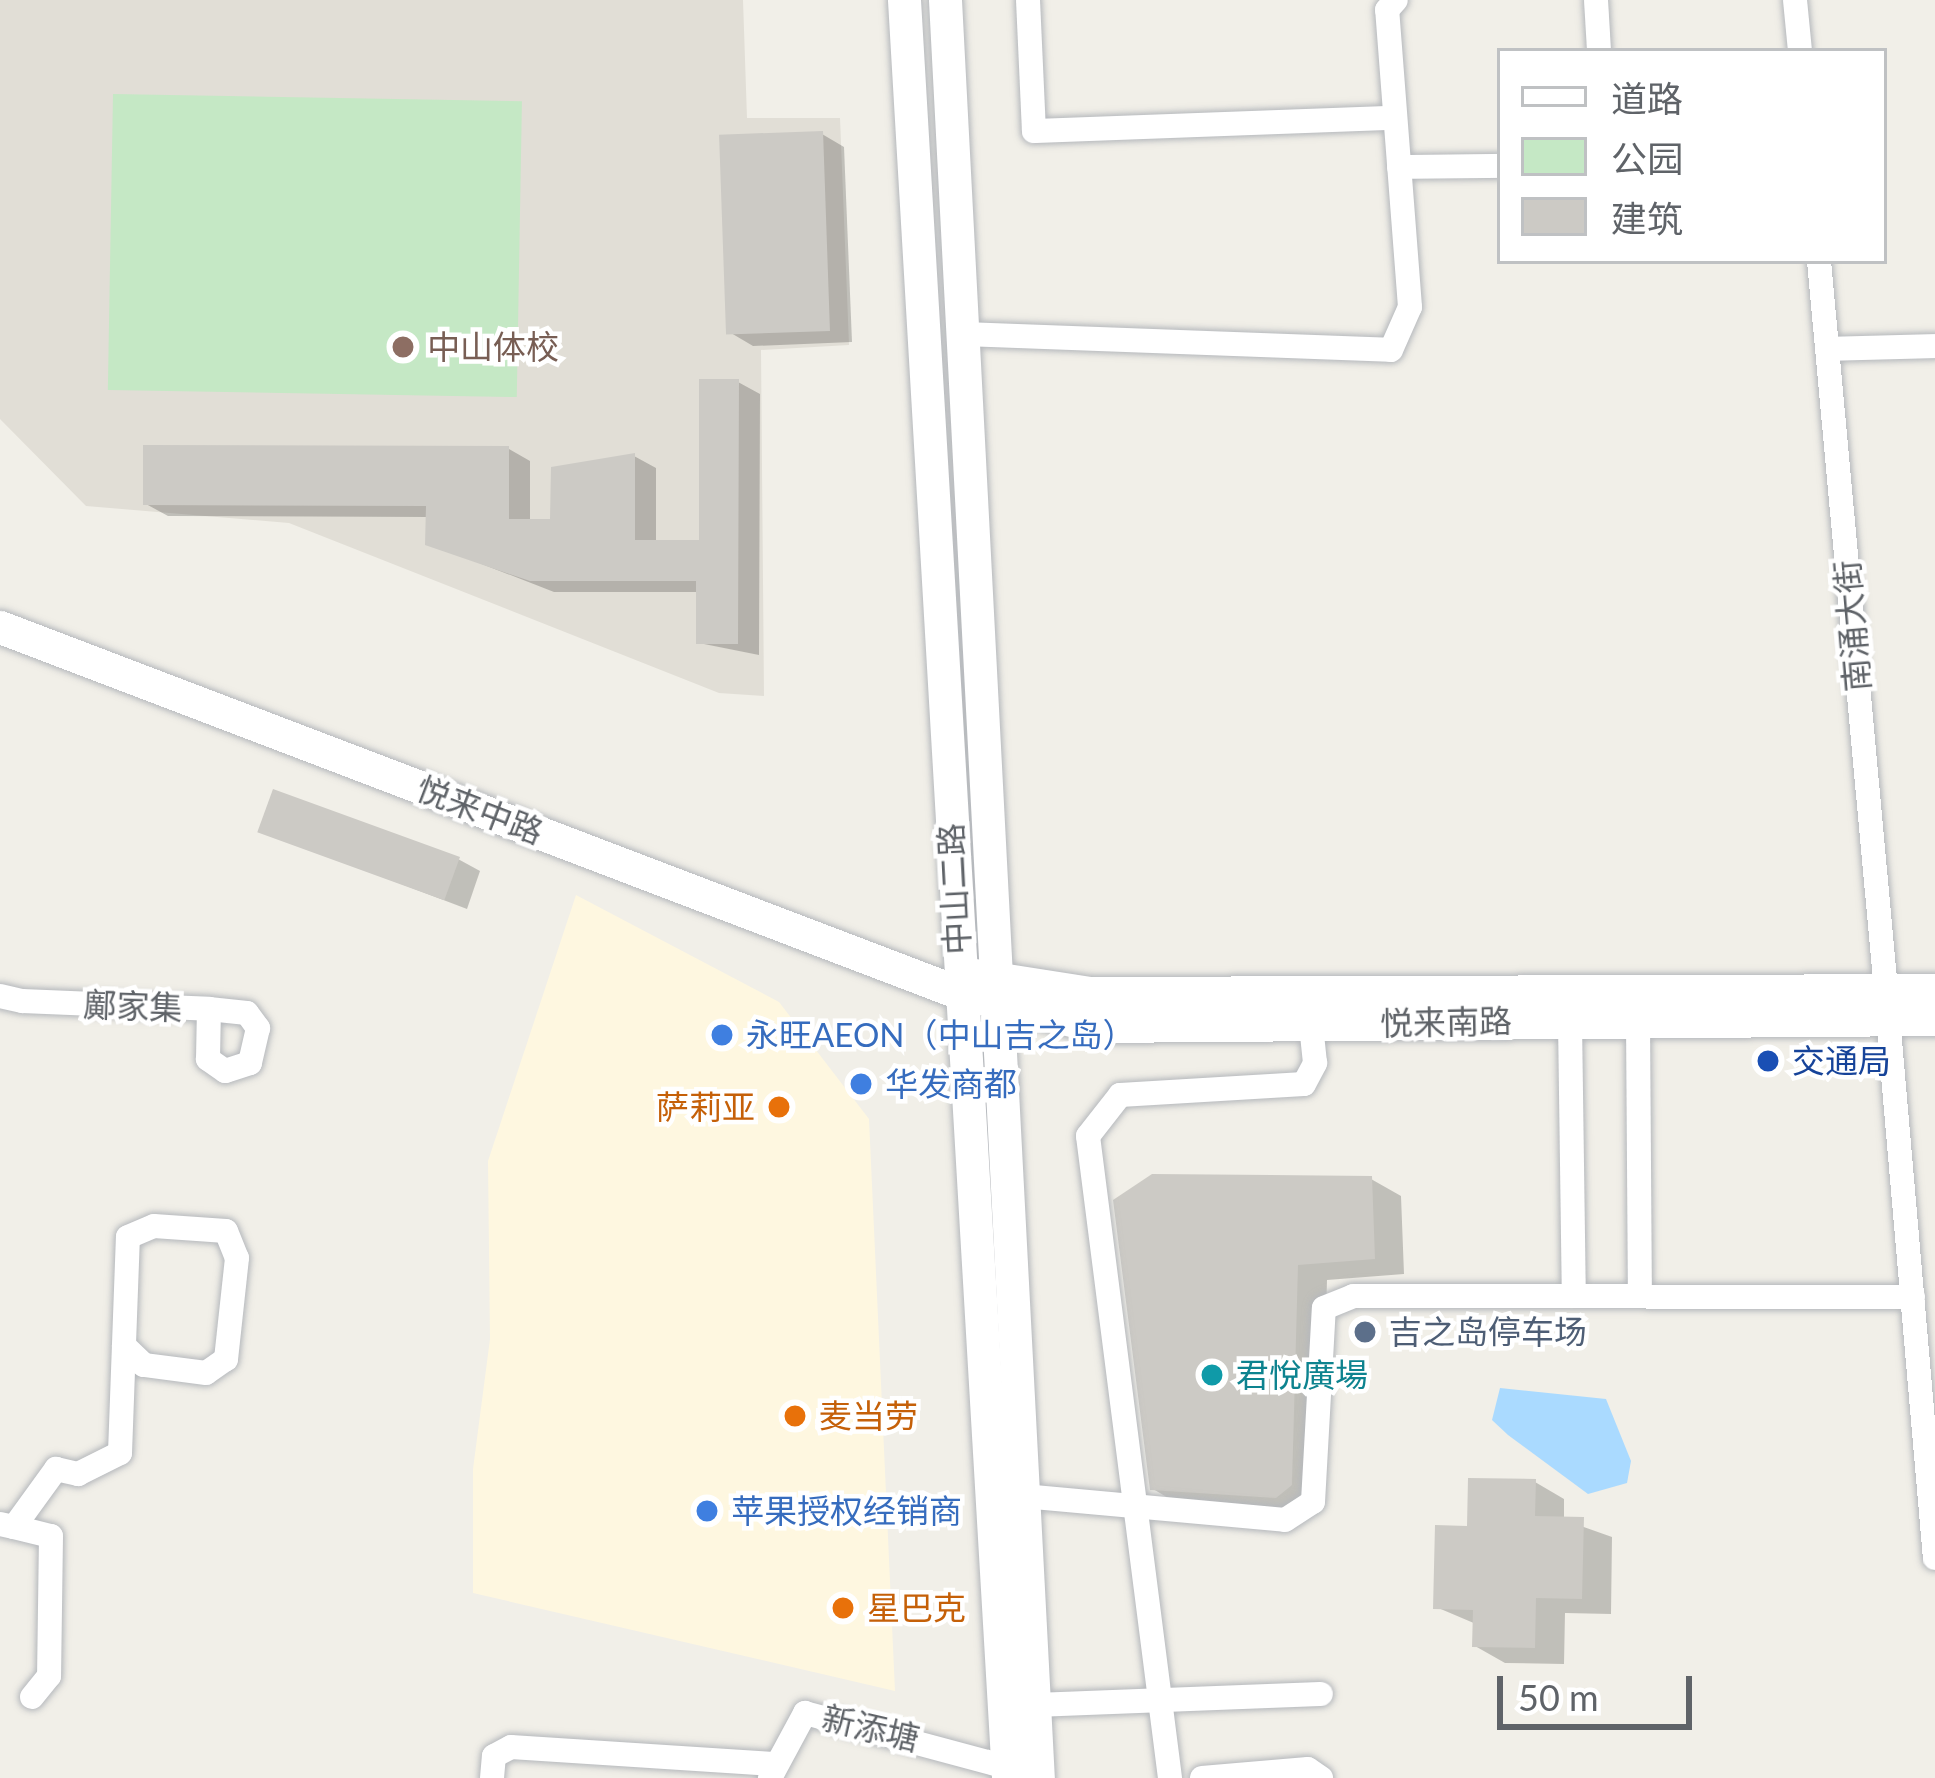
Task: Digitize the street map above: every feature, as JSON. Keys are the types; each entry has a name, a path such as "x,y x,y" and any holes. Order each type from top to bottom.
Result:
{"street":[{"name":"中山二路","path":"904,0 959,983 1017,1775"},
{"name":"中山二路","path":"945,0 1034,1705 1017,1775"},
{"path":"1028,0 1034,131 1395,118"},
{"path":"962,334 1390,350 1410,307 1387,10 1396,0"},
{"path":"1596,0 1598,48"},
{"path":"1795,0 1800,48"},
{"path":"1399,167 1497,166"},
{"name":"南涌大街","path":"1819,264 1935,1558"},
{"path":"1827,349 1935,346"},
{"name":"悦来中路","path":"0,615 959,983"},
{"name":"悦来中路","path":"0,627 959,983"},
{"name":"悦来南路","path":"959,983 997,991 1095,1026 1638,1021 1887,1004 1935,990"},
{"name":"悦来南路","path":"997,991 1887,1004 1935,1019"},
{"name":"鄺家集","path":"0,996 209,1009 247,1013 258,1028 250,1064 224,1071 208,1059 209,1009"},
{"path":"1570,1021 1574,1296"},
{"path":"1638,1021 1640,1296"},
{"path":"1170,1778 1152,1574 1132,1506 1088,1136 1120,1095 1304,1084 1311,1024"},
{"path":"32,1697 49,1676 51,1537 7,1525 56,1468 78,1474 120,1453 128,1237 154,1226 226,1231 237,1258 226,1359 206,1373 144,1365 124,1346"},
{"path":"1023,1496 1285,1520 1313,1502 1324,1308 1353,1296 1912,1297"},
{"path":"1034,1705 1322,1694"},
{"name":"新添塘","path":"772,1771 806,1713 1017,1775"},
{"path":"492,1778 494,1756 511,1747 772,1771"},
{"path":"1202,1778 1308,1769 1321,1778"}],"shaded area":[{"name":"中山体校","path":"0,0 743,0 747,118 840,118 849,345 761,350 764,696 719,693 289,523 86,506 0,419"},
{"name":"华发商都","path":"576,895 779,1002 869,1119 895,1691 473,1593 473,1469 490,1339 488,1161"}],"green space":[{"path":"113,94 522,101 517,397 108,390"}],"water":[{"path":"1500,1388 1606,1399 1631,1461 1627,1483 1588,1494 1508,1435 1492,1420"}],"building":[{"path":"823,131 830,331 726,335 719,135"},
{"path":"699,379 739,379 738,644 696,644 696,581 530,581 425,545 426,506 143,505 143,445 509,446 509,519 550,519 551,467 635,453 635,540 699,540"},
{"path":"273,789 460,857 444,900 257,832"},
{"name":"君悅廣場","path":"1152,1174 1372,1176 1375,1259 1298,1265 1292,1485 1276,1498 1150,1490 1113,1200"},
{"path":"1468,1478 1536,1479 1535,1516 1584,1517 1582,1599 1536,1598 1535,1648 1472,1647 1473,1610 1433,1609 1435,1525 1467,1526"}],"place":[{"name":"中山体校","path":"403,347"},
{"name":"永旺AEON（中山吉之岛）","path":"722,1035"},
{"name":"交通局","path":"1768,1061"},
{"name":"华发商都","path":"861,1084"},
{"name":"萨莉亚","path":"779,1107"},
{"name":"吉之岛停车场","path":"1365,1332"},
{"name":"君悅廣場","path":"1212,1375"},
{"name":"麦当劳","path":"795,1416"},
{"name":"苹果授权经销商","path":"707,1511"},
{"name":"星巴克","path":"843,1608"}]}
